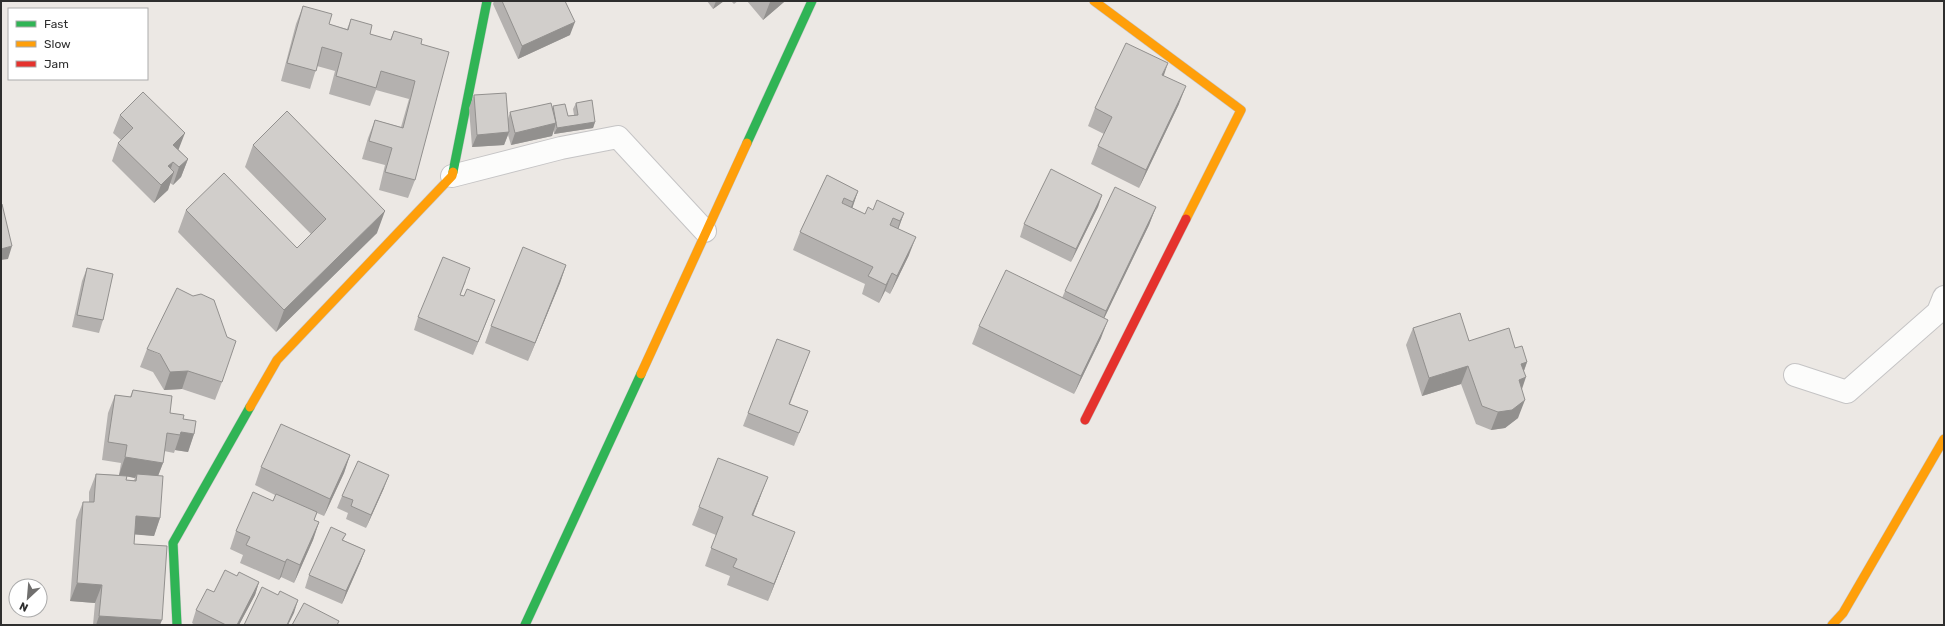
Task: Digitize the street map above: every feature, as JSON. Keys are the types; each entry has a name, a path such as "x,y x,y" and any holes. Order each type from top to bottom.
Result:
{"street":[{"path":"452,176 487,1"},
{"path":"524,625 812,1"},
{"path":"1085,420 1241,110 1094,1"},
{"path":"177,625 173,543 277,360 452,176 561,148 618,137 706,231"},
{"path":"1795,375 1847,392 1938,312 1944,297"},
{"path":"1832,625 1843,613 1944,439"}],"building":[{"path":"502,1 565,1 575,22 522,46"},
{"path":"303,6 332,14 329,24 348,30 351,19 372,25 370,34 391,40 394,31 422,39 421,44 449,52 415,180 385,172 392,148 369,141 375,120 403,128 415,81 381,71 376,88 336,76 342,53 322,47 316,71 287,63"},
{"path":"1126,43 1168,63 1162,75 1186,86 1146,170 1098,146 1112,117 1095,108"},
{"path":"143,92 185,133 173,145 188,159 179,167 173,162 168,166 174,172 161,185 118,143 133,128 120,115"},
{"path":"506,93 509,132 477,135 474,95"},
{"path":"592,100 595,122 557,128 553,106 565,104 568,116 578,115 576,103"},
{"path":"551,103 556,123 515,133 510,112"},
{"path":"287,111 385,211 284,310 186,210 224,173 297,248 326,219 253,145"},
{"path":"1051,169 1102,195 1076,249 1024,224"},
{"path":"827,175 858,191 853,202 844,198 842,203 865,214 868,207 873,210 877,200 904,213 900,221 893,218 890,225 916,237 897,276 892,273 886,285 868,276 873,267 800,232"},
{"path":"1115,187 1156,207 1106,311 1065,291"},
{"path":"1,204 12,246 1,249"},
{"path":"523,247 566,265 535,343 491,326"},
{"path":"443,257 470,268 460,295 464,296 467,289 495,300 478,342 418,317"},
{"path":"87,268 113,274 103,320 77,315"},
{"path":"1006,270 1108,320 1081,376 979,326"},
{"path":"177,288 193,296 201,294 214,300 227,337 236,341 222,382 188,371 170,372 160,354 147,349"},
{"path":"1460,313 1469,341 1509,328 1515,348 1522,346 1527,362 1521,364 1526,377 1519,380 1525,400 1512,410 1498,412 1482,406 1468,366 1429,378 1413,328"},
{"path":"777,339 810,351 789,404 808,411 799,433 748,413"},
{"path":"133,390 172,396 170,413 184,415 183,419 196,421 194,434 181,432 180,435 167,433 163,463 125,457 127,445 108,442 115,395 131,397"},
{"path":"281,424 350,455 330,499 261,467"},
{"path":"718,458 768,477 752,515 795,532 774,584 733,567 737,559 711,548 723,517 699,507"},
{"path":"358,461 389,475 371,515 351,506 353,500 342,496"},
{"path":"96,474 127,476 126,480 136,481 137,474 163,476 160,518 136,516 134,544 167,546 162,620 99,616 102,585 77,583 83,502 94,502"},
{"path":"253,492 273,501 276,494 317,512 314,520 319,522 300,565 287,559 285,562 246,545 250,537 236,531"},
{"path":"331,527 346,534 342,540 365,550 346,591 309,575"},
{"path":"225,570 237,576 239,572 259,582 237,625 226,625 196,610 207,589 214,592"},
{"path":"262,587 278,595 280,591 298,600 287,625 244,625"},
{"path":"304,603 339,621 337,625 292,625"}],"traffic: fast":[{"path":"453,172 487,1"},
{"path":"747,143 812,1"},
{"path":"525,625 641,374"},
{"path":"177,625 173,543 250,407"}],"traffic: slow":[{"path":"1094,1 1241,110 1186,219"},
{"path":"641,374 747,143"},
{"path":"250,407 277,360 452,176 453,172"},
{"path":"1832,625 1843,613 1944,439"}],"traffic: jam":[{"path":"1085,420 1186,219"}]}
